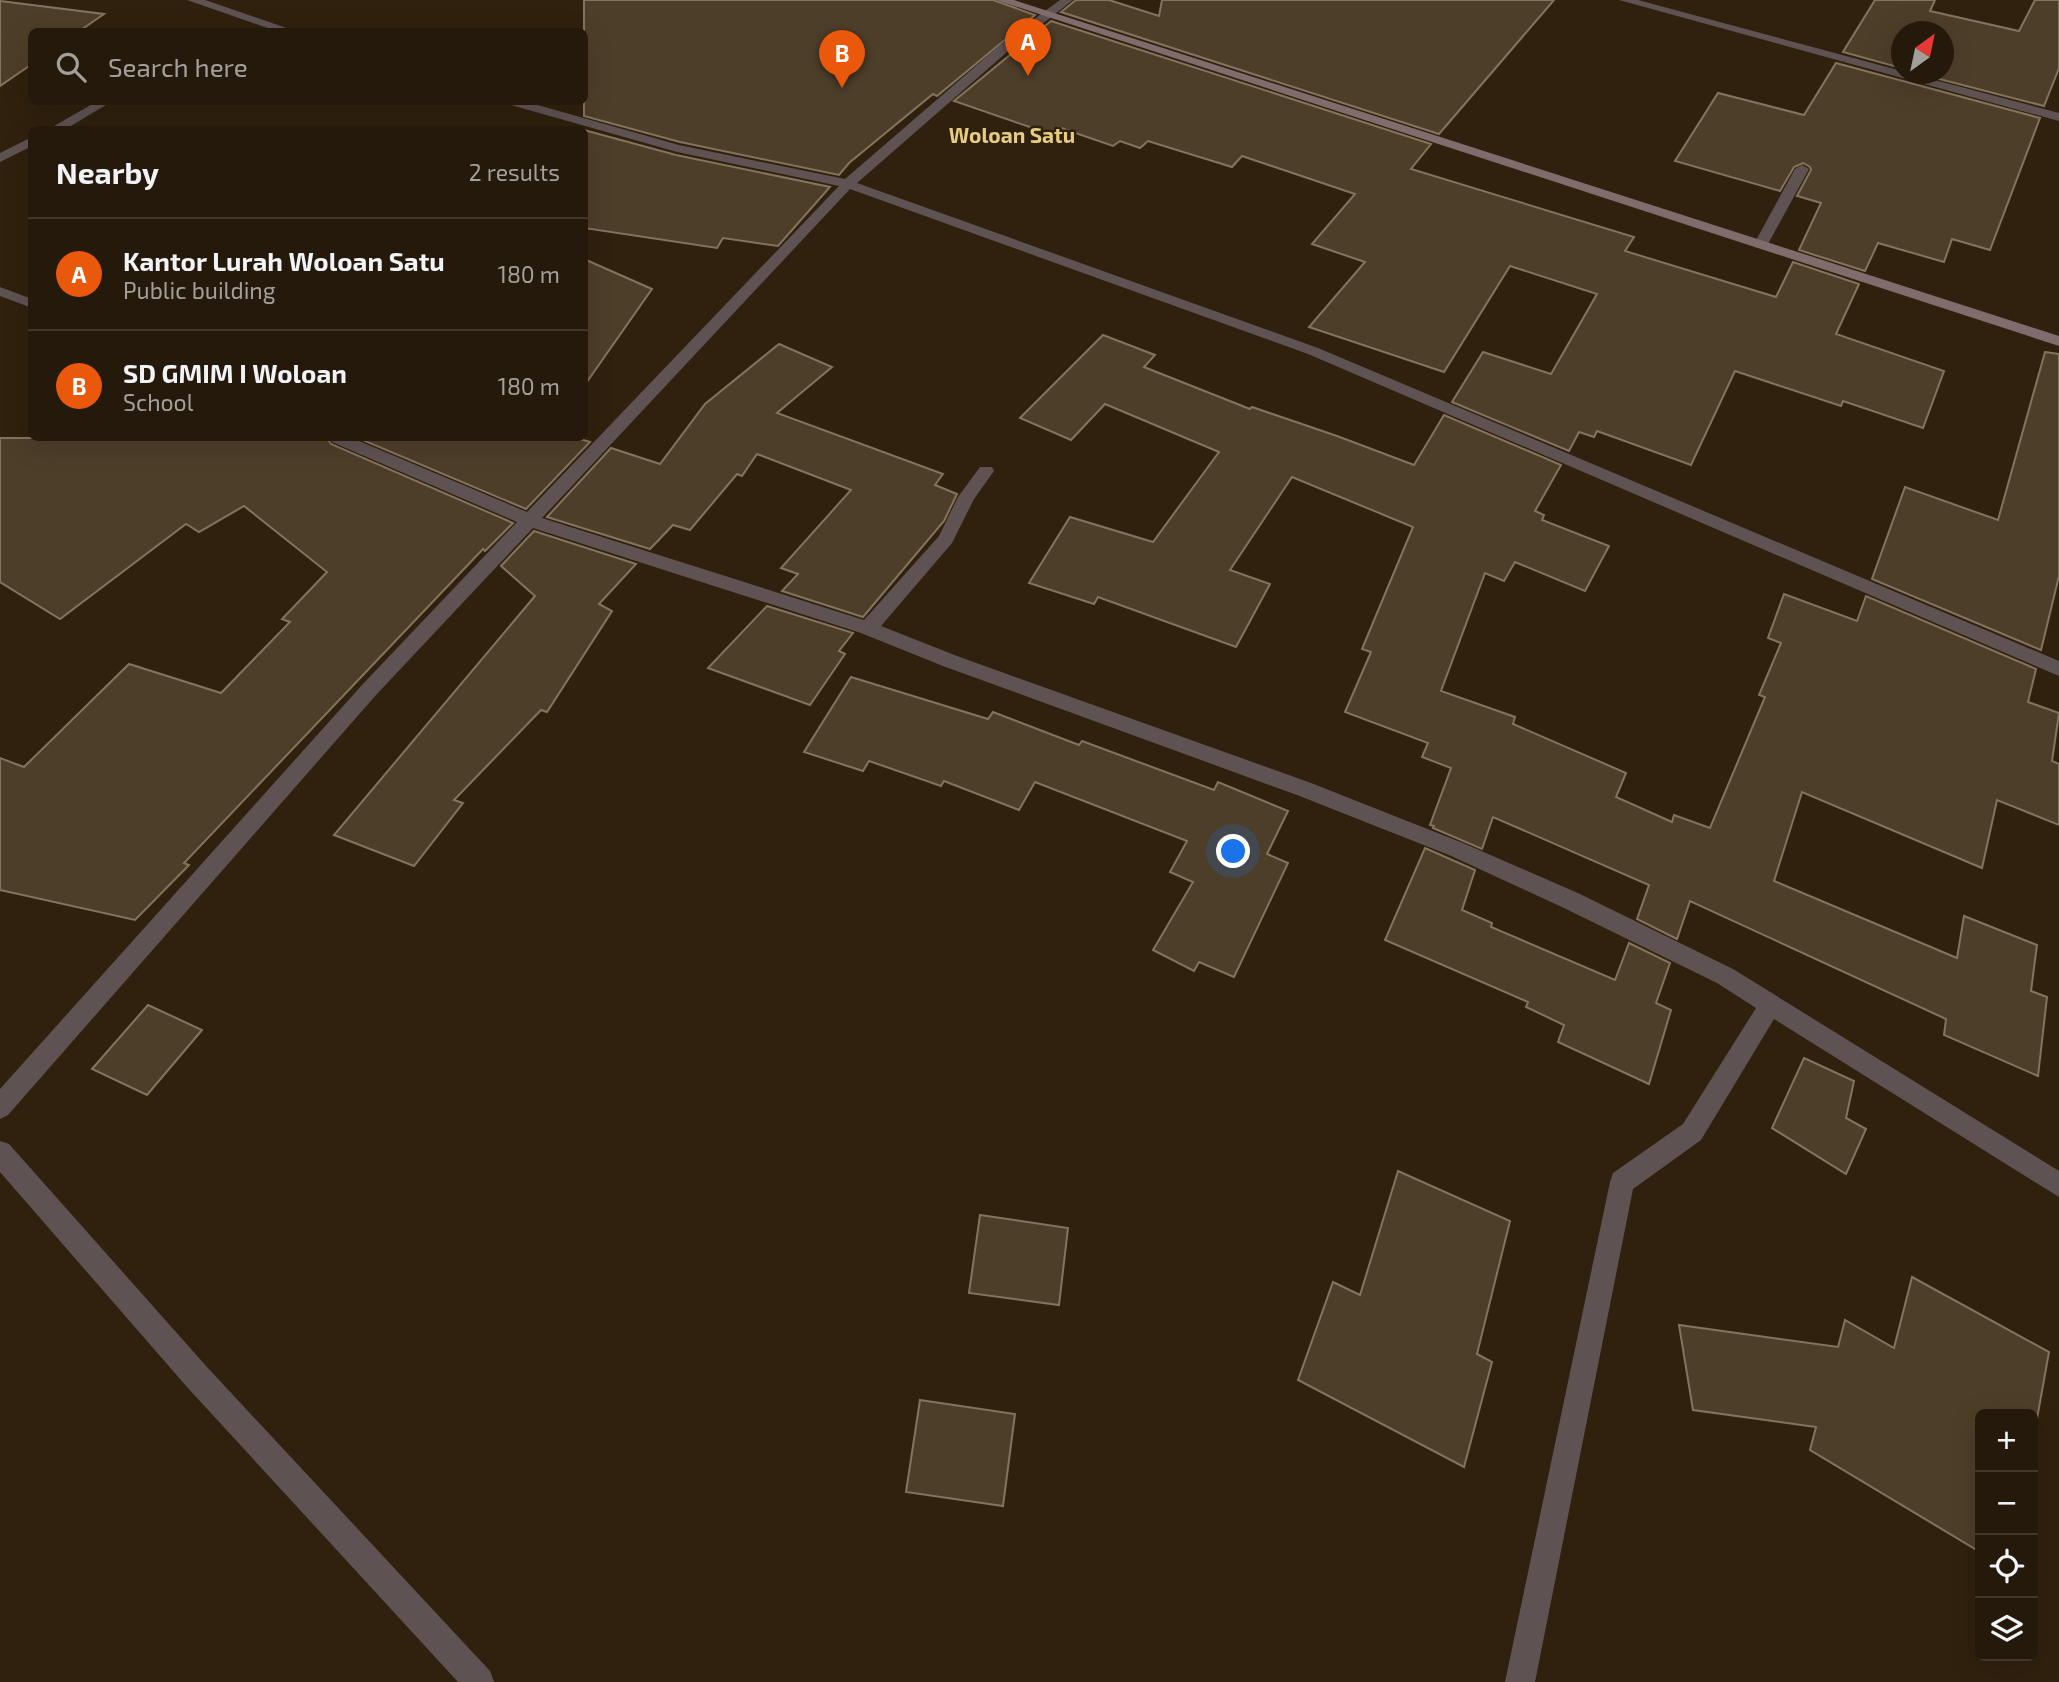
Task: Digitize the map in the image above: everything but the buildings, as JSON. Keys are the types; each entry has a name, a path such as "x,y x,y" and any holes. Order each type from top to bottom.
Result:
{"main road":[{"path":"1002,0 2059,341"}],"street":[{"path":"193,0 280,28"},
{"path":"0,1107 369,690 848,184 1010,43 1067,0"},
{"path":"1625,0 2059,117"},
{"path":"243,28 256,20"},
{"path":"61,126 100,105"},
{"path":"526,105 677,148 848,184 1312,351 2059,669"},
{"path":"0,158 28,143"},
{"path":"1761,244 1802,169"},
{"path":"0,291 28,302"},
{"path":"345,441 531,521 868,628 950,661 1304,789 1456,849 1572,901 1713,970 2059,1185"},
{"path":"868,628 946,539 967,497 986,471"},
{"path":"1520,1682 1622,1182 1692,1132 1771,1004"},
{"path":"0,1153 197,1377 479,1682"}],"place":[{"name":"Kantor Lurah Woloan Satu","path":"1028,76"},
{"name":"SD GMIM I Woloan","path":"842,88"}],"district":[{"name":"Woloan Satu","path":"1012,136"}]}
